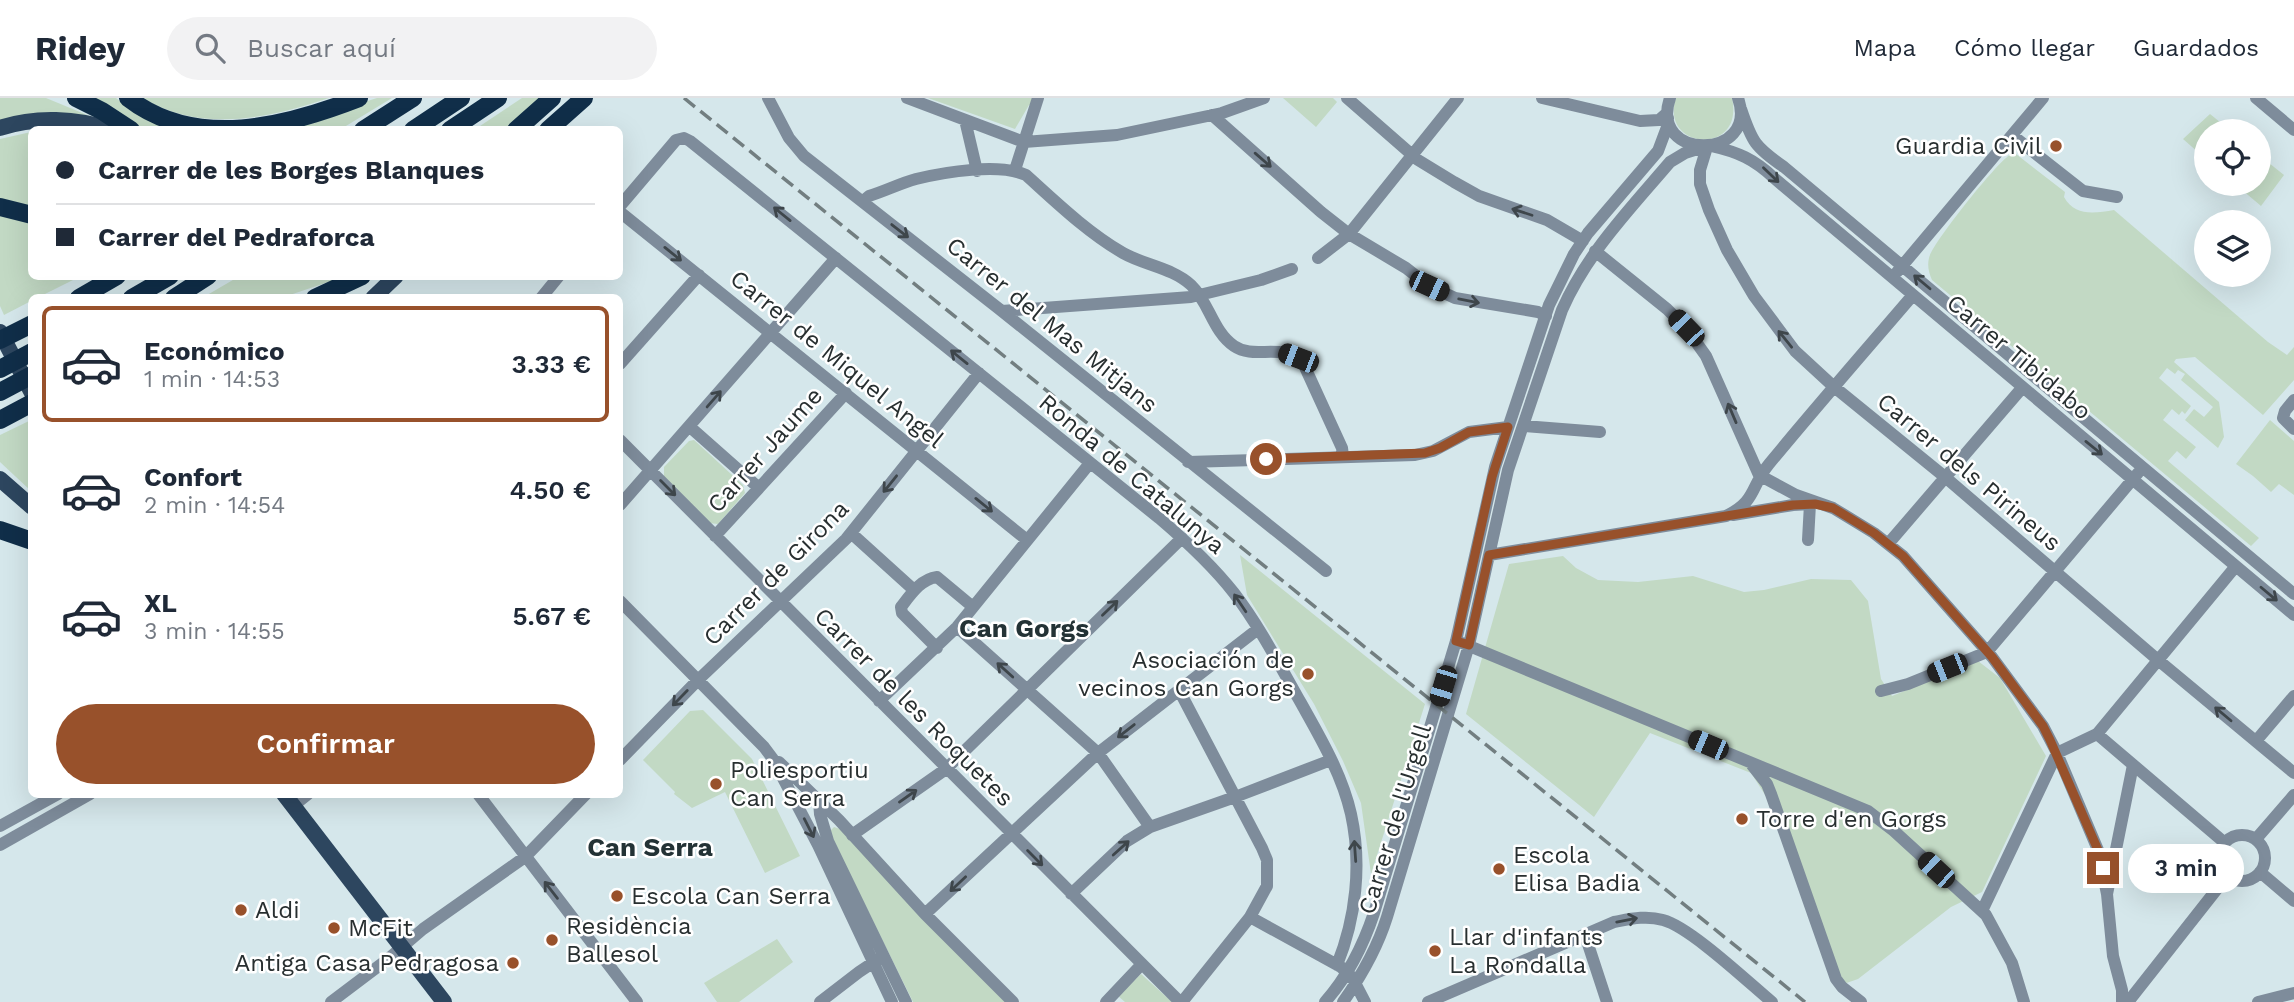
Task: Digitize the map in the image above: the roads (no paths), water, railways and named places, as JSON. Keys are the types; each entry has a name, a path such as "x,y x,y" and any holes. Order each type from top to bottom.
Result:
{"highway":[{"path":"76,98 125,126"},
{"path":"128,98 143,109 190,126"},
{"path":"261,126 292,120 359,98"},
{"path":"369,126 413,98"},
{"path":"419,126 461,98"},
{"path":"456,126 498,98"},
{"path":"520,126 552,98"},
{"path":"552,126 584,98"},
{"path":"0,207 28,214"},
{"path":"75,294 94,280"},
{"path":"86,294 110,280"},
{"path":"139,294 163,280"},
{"path":"180,294 202,280"},
{"path":"324,294 353,280"},
{"path":"0,340 28,325"},
{"path":"0,369 28,354"},
{"path":"0,391 28,377"},
{"path":"0,422 28,405"},
{"path":"0,530 28,540"}],"main road":[{"path":"0,128 18,123 55,121 99,126"},
{"path":"377,294 392,280"},
{"path":"0,332 28,385"},
{"path":"0,422 28,412"},
{"path":"0,479 28,504"},
{"path":"288,800 444,1002"}],"street":[{"name":"Carrer del Mas Mitjans","path":"768,98 789,138 804,156 1326,571"},
{"path":"908,98 1024,142 1116,135 1212,115 1264,98"},
{"path":"1015,170 1038,98"},
{"path":"1347,98 1418,160 1479,196 1547,220 1583,241"},
{"path":"1318,258 1349,234 1458,98"},
{"path":"1542,98 1653,122 1667,107"},
{"path":"1892,277 2043,98"},
{"path":"2256,98 2294,130"},
{"path":"1740,102 1754,144 2294,594"},
{"name":"Carrer de l'Urgell","path":"1348,975 1365,970 1379,941 1489,555 1507,470 1562,310 1573,286 1595,251 1674,158 1729,137 1735,129 1740,102"},
{"name":"Carrer Tibidabo","path":"1667,107 1671,127 1685,142 1746,157 1761,165 2294,615"},
{"name":"Carrer de l'Urgell","path":"1462,643 1492,477 1546,316 1560,280 1583,241 1658,151 1667,127 1667,107"},
{"path":"1212,115 1321,212 1349,234 1406,268 1429,286 1455,298 1538,312 1546,316"},
{"path":"965,120 977,171"},
{"path":"2012,135 2083,191 2117,197"},
{"name":"Ronda de Catalunya","path":"623,202 676,140 684,138 690,141 1205,559 1235,594 1258,629 1331,760 1348,802 1356,856 1348,975"},
{"name":"Carrer dels Pirineus","path":"1707,146 1700,170 1700,184 1727,250 1754,296 1795,351 1833,386 1945,477 2294,773"},
{"path":"863,201 869,196 916,179 977,171 1015,170 1026,175 1096,236 1125,254 1181,278 1192,286 1222,335 1234,346 1244,351 1282,352 1298,358 1342,448 1343,456"},
{"name":"Carrer de Miquel Angel","path":"623,214 1027,540"},
{"path":"1595,251 1667,309 1686,328 1706,356 1759,475 1796,495 1828,506 1874,533 1903,556 1987,652 2043,726 2098,850 2122,1002"},
{"path":"623,502 836,258"},
{"path":"1002,311 1199,295 1261,280 1292,269"},
{"path":"623,361 699,275"},
{"path":"544,294 556,280"},
{"path":"1726,516 1747,503 1759,475 1913,295"},
{"name":"Carrer de Girona","path":"623,757 850,533 979,373"},
{"path":"1888,544 2022,388"},
{"name":"Carrer Jaume","path":"715,536 846,393"},
{"path":"2294,400 2284,411 2283,418 2294,429"},
{"path":"690,426 759,488"},
{"path":"1523,426 1600,432"},
{"path":"1188,462 1425,453 1469,432 1508,427"},
{"name":"Carrer de les Roquetes","path":"623,443 1181,1002"},
{"path":"879,701 957,627 1090,463"},
{"path":"1881,691 1908,684 1987,652 2143,468"},
{"path":"1808,540 1810,504"},
{"path":"1489,555 1793,505 1828,506"},
{"path":"850,533 915,590"},
{"path":"852,835 946,769 1182,538"},
{"path":"1982,911 2057,753 2097,734 2235,566"},
{"path":"937,648 902,612 901,607 915,590 928,578 937,577 973,607"},
{"path":"623,604 838,820 925,914 1013,1002"},
{"path":"957,627 1098,753 1150,827"},
{"path":"925,914 1098,753 1258,629"},
{"path":"1462,643 1868,811 1894,831 1982,911 2012,963 2024,1002"},
{"path":"1179,690 1267,860 1268,886 1250,917 1181,1002"},
{"path":"2256,741 2294,696"},
{"path":"2097,734 2225,843"},
{"path":"764,747 779,770 878,959 906,1002"},
{"path":"1071,894 1127,841 1150,827 1331,760"},
{"path":"1750,762 1767,784 1774,801 1836,979 1861,1002"},
{"path":"2107,894 2133,765"},
{"path":"1774,801 1775,784 1798,782"},
{"path":"2256,839 2294,795"},
{"path":"0,825 51,798"},
{"path":"0,845 83,798"},
{"path":"481,798 637,1002"},
{"path":"331,1002 423,929 525,857 582,798"},
{"path":"819,801 825,831 878,959 892,1002"},
{"path":"825,831 826,823 838,820"},
{"path":"2238,835 2256,839 2263,846 2265,864 2252,879 2238,881 2228,875 2220,863 2219,853 2225,843 2238,835"},
{"path":"2260,872 2294,901"},
{"path":"2128,1002 2228,875"},
{"path":"1250,917 1348,975 1365,1002"},
{"path":"1428,1002 1614,922 1640,917 1664,920 1689,933 1772,1002"},
{"path":"1585,935 1607,1002"},
{"path":"820,1002 878,959"},
{"path":"1111,1000 1142,965"},
{"path":"1325,1002 1348,975"},
{"path":"1343,1002 1348,975"},
{"path":"2258,1002 2294,993"}],"railway":[{"path":"684,98 1805,1002"}],"place":[{"name":"Guardia Civil","path":"2056,146"},
{"name":"Asociación de vecinos Can Gorgs","path":"1308,674"},
{"name":"Poliesportiu Can Serra","path":"716,784"},
{"name":"Torre d'en Gorgs","path":"1742,819"},
{"name":"Escola Elisa Badia","path":"1499,869"},
{"name":"Escola Can Serra","path":"617,896"},
{"name":"Aldi","path":"241,910"},
{"name":"McFit","path":"334,928"},
{"name":"Residència Ballesol","path":"552,940"},
{"name":"Llar d'infants La Rondalla","path":"1435,951"},
{"name":"Antiga Casa Pedragosa","path":"513,963"}],"district":[{"name":"Can Gorgs","path":"1024,628"},
{"name":"Can Serra","path":"650,847"}]}
